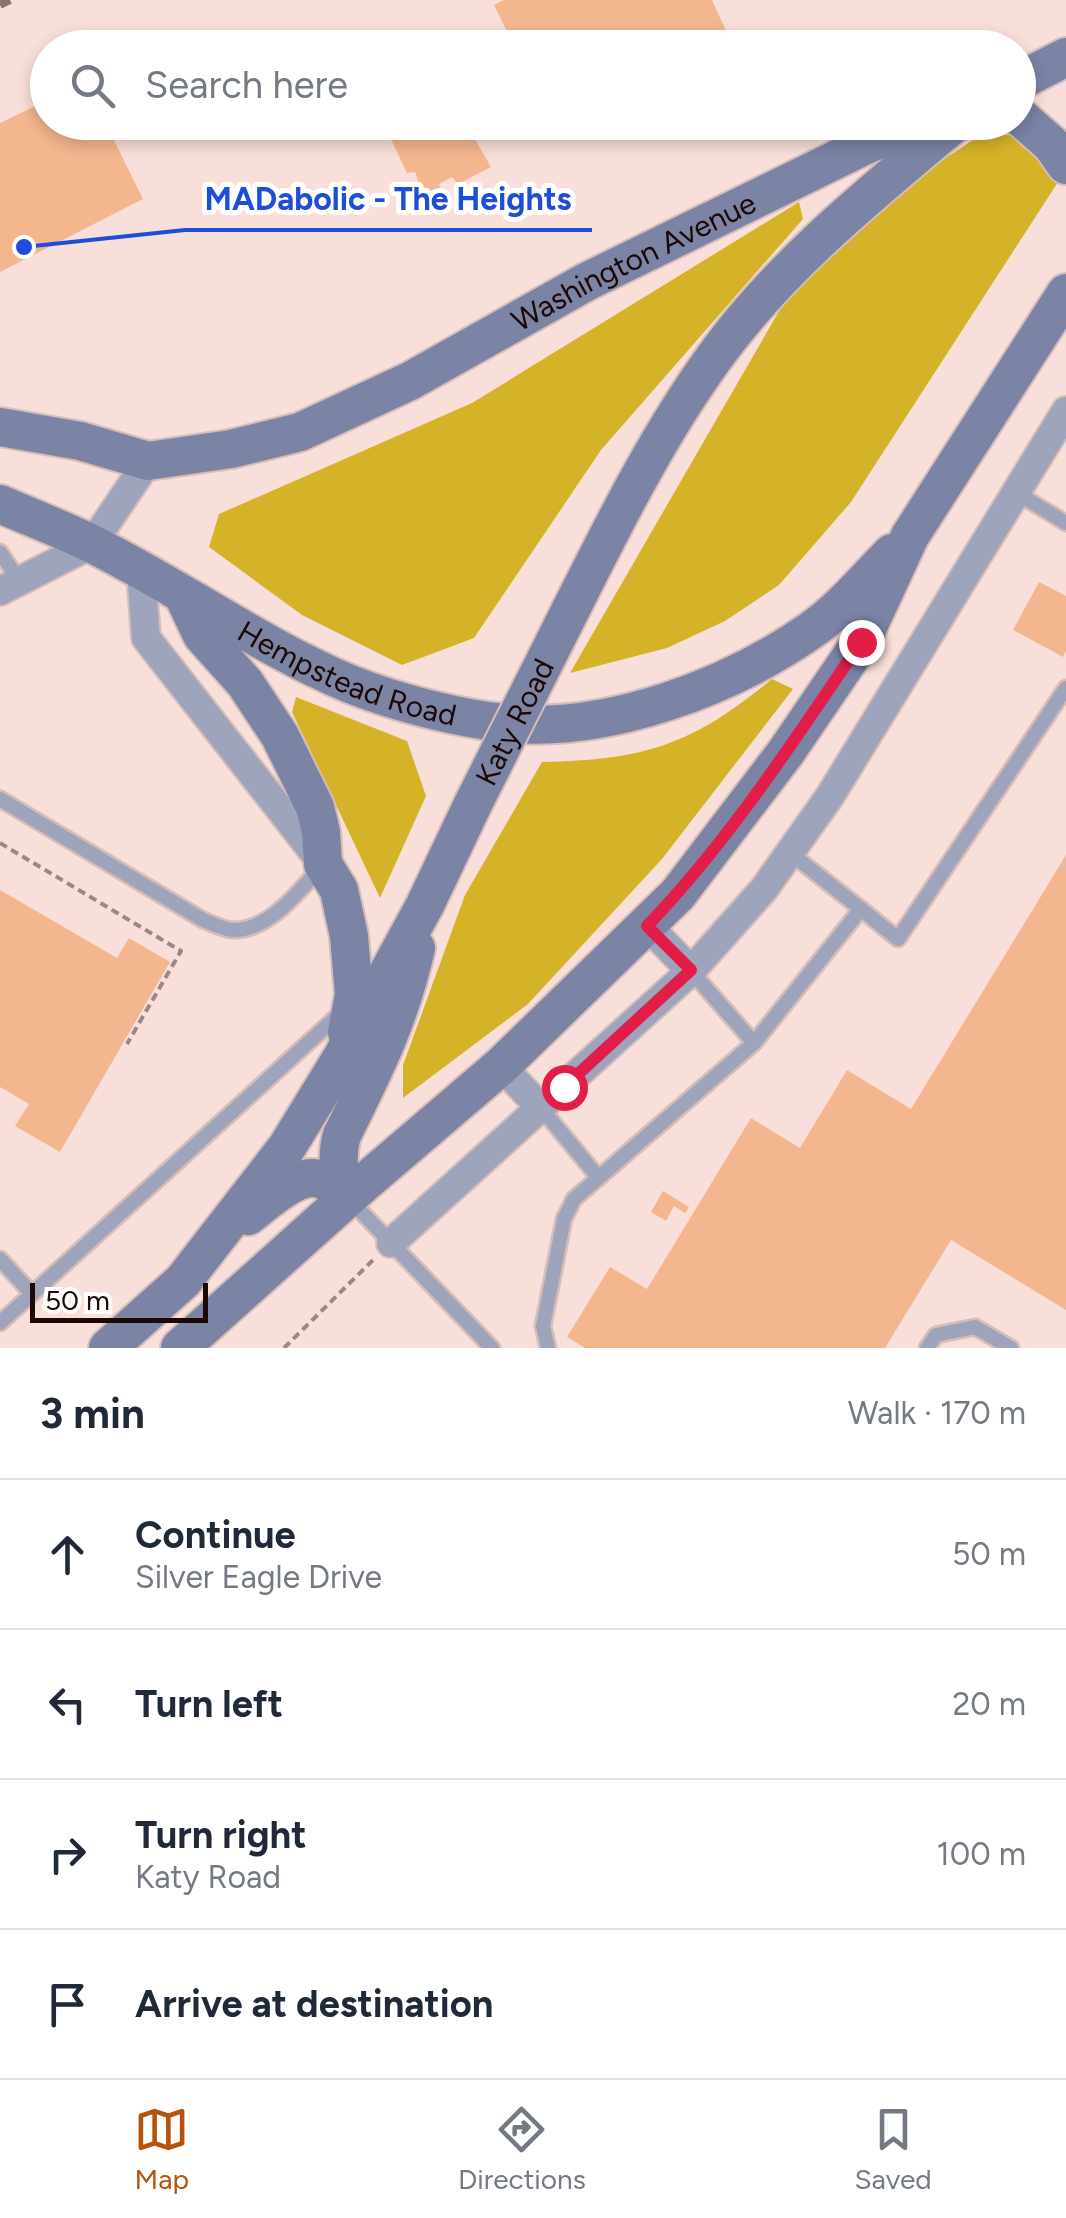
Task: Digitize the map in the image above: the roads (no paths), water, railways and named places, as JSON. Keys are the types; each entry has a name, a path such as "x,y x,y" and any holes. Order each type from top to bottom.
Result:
{"main road":[{"path":"1036,73 1066,58"},
{"path":"1036,131 1066,165"},
{"name":"Washington Avenue","path":"165,458 232,449 300,432 410,381 586,282 878,140"},
{"name":"Katy Road","path":"108,1348 183,1281 287,1147 341,1058 425,904 658,446 720,350 802,257 935,140"},
{"path":"180,1348 501,1066 678,894 786,752 861,642 910,536 1066,292"},
{"path":"0,427 165,458"},
{"name":"Hempstead Road","path":"0,504 92,544 353,685 450,714 506,724 565,722 637,710 708,688 758,664 814,628 910,536"},
{"path":"184,597 202,635 245,683 293,761 315,807 322,832 323,864 339,890 348,936 352,1003 341,1058"},
{"path":"348,1198 337,1152 390,1040 404,999 425,904"},
{"path":"221,1235 309,1178 323,1180 348,1198"}],"street":[{"path":"391,1243 691,970 764,889 830,796 1066,410"},
{"path":"10,587 92,544 165,458"},
{"path":"141,572 146,638 323,864"},
{"path":"647,926 691,970"},
{"path":"501,1066 541,1108"}],"lane":[{"path":"1015,492 1066,523"},
{"path":"0,552 10,587"},
{"path":"790,852 898,940 1063,694"},
{"path":"0,799 203,920 232,930 257,924 277,912 323,864"},
{"path":"548,1348 543,1326 564,1219 574,1199 754,1043 861,909"},
{"path":"691,970 754,1043"},
{"path":"0,1323 352,1003"},
{"path":"541,1108 598,1177"},
{"path":"348,1198 492,1348"},
{"path":"0,1259 32,1294"},
{"path":"927,1348 936,1335 974,1327 1011,1348"}],"railway":[{"path":"0,5 10,0"}],"place":[{"name":"MADabolic - The Heights","path":"24,247"}]}
